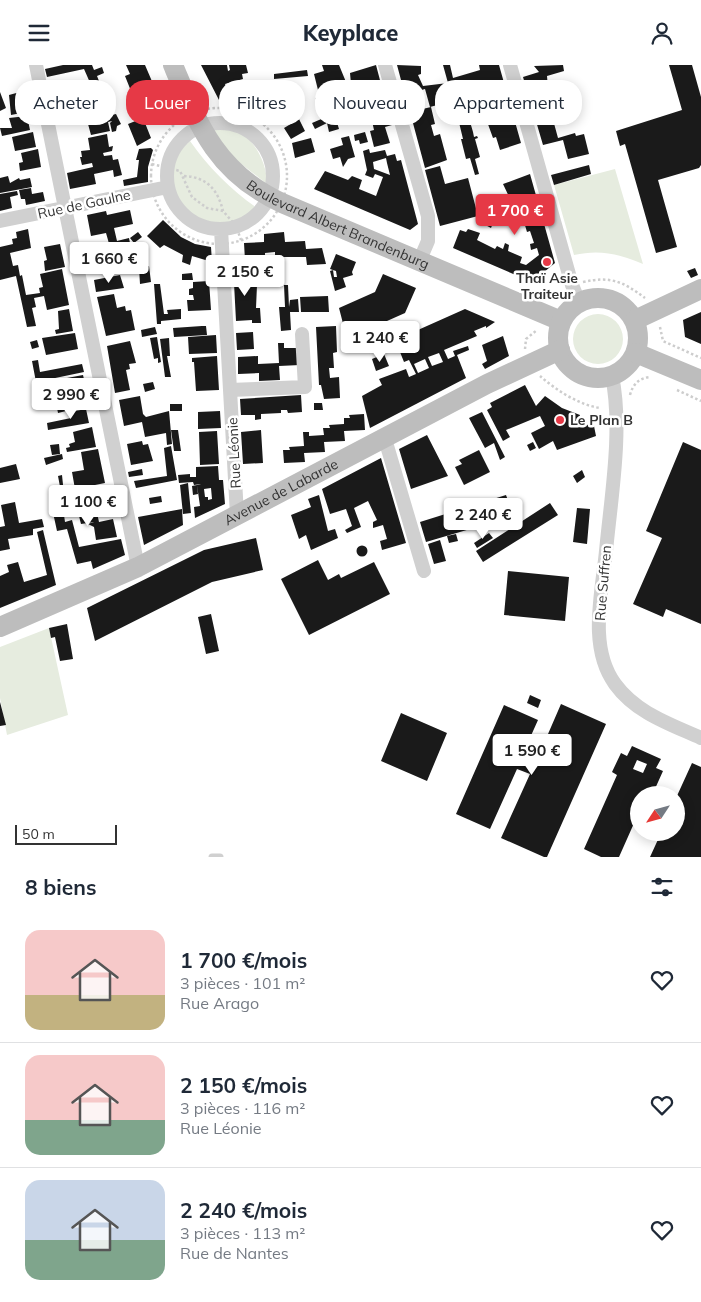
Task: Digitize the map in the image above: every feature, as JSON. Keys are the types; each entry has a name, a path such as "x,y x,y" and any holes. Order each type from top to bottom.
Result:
{"main road":[{"name":"Boulevard Albert Brandenburg","path":"173,65 200,127 212,148 228,167 248,184 268,197 561,321"},
{"path":"635,320 701,289"},
{"path":"579,292 592,298 611,300 627,309 635,320 638,331 636,353 623,371 612,376 600,379 587,377 575,371 566,362 560,350 558,331 561,321 579,292"},
{"name":"Avenue de Labarde","path":"0,627 138,567 487,384 560,350"},
{"path":"636,353 701,380"}],"street":[{"path":"36,65 138,567"},
{"path":"386,65 428,216 428,241 419,262"},
{"path":"510,65 572,285 579,292"},
{"path":"222,123 238,127 253,135 267,153 271,163 273,175 268,197 259,212 236,226 222,229 209,228 187,218 179,209 168,187 168,168 175,148 190,132 200,127 222,123"},
{"name":"Rue de Gaulne","path":"0,221 168,187"},
{"name":"Rue Léonie","path":"222,229 237,515"},
{"path":"230,391 305,387 302,334"},
{"name":"Rue Suffren","path":"612,376 615,390 615,463 599,620 602,653 607,671 626,697 657,719 701,738"},
{"path":"385,439 424,571"}],"lane":[{"path":"212,857 220,857"}],"path":[{"path":"152,164 180,171 184,176 192,197 207,208 223,211"},
{"path":"184,176 198,177 212,187 221,201 223,211 236,226 241,240"},
{"path":"579,292 603,278 617,281 650,302"},
{"path":"545,303 566,287"},
{"path":"658,320 663,341 701,357"},
{"path":"525,350 526,339 537,330"},
{"path":"537,374 589,406 600,407"},
{"path":"630,395 634,383 648,377"}],"shaded area":[{"path":"218,124 228,126 238,130 246,137 259,154 266,174 267,184 230,155 212,127"},
{"path":"190,141 220,177 257,208 240,221 225,225 206,222 197,218 181,205 171,189 170,176 177,156"},
{"path":"615,169 643,264 609,253 592,252 574,255 554,185"},
{"path":"598,314 608,316 616,321 621,329 623,339 621,349 616,357 608,362 598,364 588,362 580,357 575,349 573,339 575,329 580,321 588,316"},
{"path":"49,628 68,715 7,735 0,698 0,647"}],"building":[{"path":"63,65 92,65 94,70 102,67 104,73 97,76 99,80 89,80 84,69 47,77 45,69"},
{"path":"126,65 145,65 151,80 127,80 125,76 130,74"},
{"path":"201,65 227,65 228,71 230,70 229,65 246,65 248,73 242,74 243,79 219,80 219,100"},
{"path":"322,65 339,65 345,80 316,80 314,74 324,71"},
{"path":"376,65 380,80 351,80 350,73"},
{"path":"397,65 421,66 421,74 418,75 420,80 401,80"},
{"path":"443,65 450,65 453,78 480,70 479,65 499,65 503,80 447,80"},
{"path":"563,65 564,71 547,76 547,80 524,80 523,77 539,72 534,66"},
{"path":"669,65 692,65 701,97 701,165 699,168 658,180 677,247 656,253 625,144 620,146 616,131 682,110"},
{"path":"307,70 308,76 274,79 274,74"},
{"path":"435,85 435,106 430,107 425,86"},
{"path":"0,92 6,108 0,111"},
{"path":"15,93 15,114 11,115 9,95"},
{"path":"431,107 435,124 431,125 434,136 440,134 447,160 425,168 413,125 425,125 425,108"},
{"path":"116,114 121,124 117,126 116,131 112,132 110,125 116,125"},
{"path":"15,117 15,125 29,125 30,130 2,136 0,128 12,128 9,118"},
{"path":"315,122 315,125 323,125 315,129 312,123"},
{"path":"88,125 109,125 110,131 91,135"},
{"path":"128,125 146,125 151,138 137,146"},
{"path":"289,125 302,125 305,131 291,139 284,128"},
{"path":"327,125 338,125 339,129 329,132"},
{"path":"373,125 392,125 385,127 390,143 374,147 370,131 374,130"},
{"path":"460,125 471,125 474,137 477,136 478,138 475,139 480,157 475,159 479,174 475,175 470,158 466,159 461,139 463,139"},
{"path":"488,125 516,125 521,143 500,150 496,137 493,138"},
{"path":"537,125 554,125 558,138 575,133 576,136 584,134 589,154 568,159 563,140 543,145"},
{"path":"33,132 36,147 15,151 12,137"},
{"path":"365,132 368,142 360,144 359,140 355,141 354,135"},
{"path":"107,134 109,147 113,146 112,151 103,153 104,156 112,155 113,160 118,159 122,175 114,177 113,170 94,174 96,184 70,189 67,173 93,167 92,163 82,165 80,157 82,157 81,151 90,150 88,138"},
{"path":"349,136 355,157 348,159 343,167 340,157 333,159 330,149 343,145 341,138"},
{"path":"311,138 315,152 295,158 292,143"},
{"path":"151,148 153,150 148,167 148,182 124,186 123,180 137,177 139,160 136,160 139,149"},
{"path":"38,149 41,167 20,171 19,163 23,162 21,153"},
{"path":"369,149 370,153 385,150 387,156 395,154 397,161 401,160 418,224 410,230 314,189 325,171 348,180 352,176 362,180 359,189 376,196 383,177 375,174 373,178 365,175 367,170 363,151","holes":["386,158 390,175 374,169 373,162"]},
{"path":"589,165 591,174 554,185 551,175"},
{"path":"440,166 445,184 468,178 478,216 440,226 425,170"},
{"path":"530,174 555,263 532,282 453,248 460,230 466,232 468,229 480,233 477,240 495,249 497,246 503,249 505,243 509,245 508,251 522,257 520,263 526,265 539,255 537,248 531,250 530,244 534,243 530,231 527,232 521,212 514,214 513,210 509,211 508,208 513,205 503,184"},
{"path":"8,176 10,183 19,178 20,180 30,178 32,187 0,193 0,178"},
{"path":"31,188 32,194 43,192 45,201 26,205 25,199 21,199 19,190"},
{"path":"17,191 18,195 10,197 12,208 0,211 0,194"},
{"path":"130,210 133,224 114,228 117,241 129,238 131,248 115,251 117,258 108,260 109,266 99,268 94,247 109,244 106,233 91,236 87,215 106,211 107,215"},
{"path":"478,216 493,223 491,228 476,220"},
{"path":"163,220 181,237 195,244 211,247 212,262 192,256 190,265 182,262 183,255 164,245 160,248 147,236"},
{"path":"28,229 31,248 10,253 13,266 18,265 20,276 22,275 26,295 40,293 39,288 43,287 40,274 62,269 69,305 47,310 44,296 34,298 36,307 32,308 36,326 27,327 16,276 0,280 0,247 13,244 12,239 17,238 16,232"},
{"path":"138,232 142,237 134,243 130,238"},
{"path":"284,232 285,242 305,241 306,249 322,248 326,264 307,265 306,257 275,257 275,252 265,253 265,259 245,260 244,243 264,242 264,234"},
{"path":"60,244 65,267 45,271 44,261 47,260 44,247"},
{"path":"336,254 356,262 352,272 353,275 343,278 346,287 335,291 330,271 333,270 330,269","holes":["333,270 336,271 337,277 334,277"]},
{"path":"233,264 241,264 241,273 249,273 250,286 257,285 256,308 260,308 261,323 252,323 252,320 236,321"},
{"path":"149,266 151,282 140,284 139,268"},
{"path":"695,268 698,275 691,278 687,271"},
{"path":"192,273 193,280 182,280 182,274"},
{"path":"383,274 416,288 405,313 360,333 358,330 346,335 339,308 375,292"},
{"path":"120,275 124,288 96,292 94,280"},
{"path":"209,281 211,310 188,311 187,300 194,300 193,295 189,295 189,289 193,288 193,282"},
{"path":"154,284 160,284 164,314 168,314 167,310 181,309 181,319 161,321 161,324 157,324"},
{"path":"284,285 288,285 289,307 290,300 298,299 299,312 290,312 291,330 281,331 279,307 285,307"},
{"path":"114,294 117,308 125,306 126,311 131,310 135,330 106,336 97,297"},
{"path":"328,296 329,312 301,312 300,297"},
{"path":"69,309 73,331 56,334 55,330 59,329 58,311"},
{"path":"465,309 495,322 486,328 486,326 474,331 477,336 444,350 448,359 455,356 453,351 468,346 469,350 457,355 466,378 370,428 362,396 382,385 379,379 406,369 409,377 416,374 409,360 404,362 398,347 402,345 400,338","holes":["439,353 443,362 432,366 428,357","425,359 429,368 418,373 414,364"]},
{"path":"701,312 701,344 685,337 683,320"},
{"path":"206,326 207,335 174,337 173,328"},
{"path":"336,326 337,352 333,353 334,368 329,368 330,378 339,377 340,398 324,399 321,385 319,385 316,327"},
{"path":"155,327 157,334 142,337 141,330"},
{"path":"253,332 254,349 237,350 236,333"},
{"path":"75,333 78,349 46,355 42,338"},
{"path":"216,335 217,353 189,354 188,337"},
{"path":"503,336 509,356 485,369 482,364 487,361 482,345"},
{"path":"157,337 161,362 158,363 158,358 154,359 150,338"},
{"path":"169,338 170,356 167,356 171,377 165,377 160,339"},
{"path":"37,340 39,347 32,349 30,342"},
{"path":"130,341 136,363 129,364 130,369 126,370 130,390 115,393 107,346"},
{"path":"278,343 284,343 284,348 299,348 300,365 279,366 280,380 259,381 259,373 238,374 238,357 258,356 258,364 279,363"},
{"path":"384,354 389,366 376,371 372,359"},
{"path":"217,356 219,390 196,391 194,362 192,362 192,358"},
{"path":"38,360 40,372 82,364 84,372 36,382 32,361"},
{"path":"83,375 87,392 66,396 67,400 84,397 86,406 58,413 55,398 64,397 61,386 68,385 67,378"},
{"path":"153,382 155,389 145,392 143,384"},
{"path":"525,385 536,406 545,396 562,408 580,415 578,423 594,426 596,436 557,450 553,441 539,449 531,433 545,426 540,416 506,430 510,437 503,441 487,410 492,407 490,403"},
{"path":"301,395 302,412 288,413 287,410 281,410 281,413 261,414 261,419 255,420 255,415 241,415 240,399"},
{"path":"140,396 143,414 146,417 169,411 172,444 167,445 166,433 145,437 142,422 124,426 119,400"},
{"path":"314,403 322,403 323,410 314,410"},
{"path":"170,404 182,404 182,411 170,411"},
{"path":"86,409 89,423 48,430 47,423 71,418 70,412"},
{"path":"220,411 221,428 198,429 198,412"},
{"path":"482,412 505,457 500,460 494,443 485,448 469,418"},
{"path":"364,414 365,430 344,431 345,441 324,442 325,452 304,453 305,462 284,463 283,450 290,450 289,447 304,446 303,432 309,432 309,436 324,435 323,428 330,428 329,425 344,424 344,418 350,418 349,415"},
{"path":"92,427 96,447 67,452 66,448 70,447 69,444 75,442 73,432"},
{"path":"171,430 178,430 181,451 174,451"},
{"path":"261,430 263,463 243,464 241,432"},
{"path":"217,431 219,464 200,465 199,432"},
{"path":"427,435 448,476 411,489 399,449"},
{"path":"142,441 143,445 148,444 153,461 131,465 127,444"},
{"path":"533,442 536,448 530,451 527,445"},
{"path":"683,442 701,450 701,624 666,609 663,617 633,604 662,538 646,531"},
{"path":"59,444 60,454 52,455 50,445"},
{"path":"171,446 177,480 136,488 134,481 167,476 164,448"},
{"path":"98,449 105,483 75,489 72,472 84,470 81,452"},
{"path":"479,450 490,472 464,485 455,467 462,464 459,460"},
{"path":"62,454 63,459 46,465 44,458"},
{"path":"381,458 406,543 382,550 380,541 387,539 383,525 373,528 373,522 377,520 368,501 354,508 361,527 347,533 345,530 352,526 346,509 330,514 322,489"},
{"path":"16,464 20,479 0,483 0,468"},
{"path":"218,466 219,480 223,480 225,504 195,518 194,507 200,506 197,485 201,484 194,485 193,482 179,483 178,475 190,474 190,477 196,477 196,467","holes":["211,488 212,499 208,500 208,497 205,497 204,489"]},
{"path":"142,469 143,475 129,477 128,472"},
{"path":"582,470 585,477 577,483 573,476"},
{"path":"62,475 65,504 84,500 86,510 93,506 90,492 107,488 111,505 96,508 99,522 113,519 117,537 96,540 94,527 88,524 94,522 81,524 78,512 64,515 65,522 72,520 79,547 121,539 125,555 93,569 91,561 77,564 67,529 57,531 49,494 61,492 58,476"},
{"path":"188,483 191,513 183,514 180,485"},
{"path":"197,485 198,494 193,495 192,486"},
{"path":"319,495 328,531 335,529 338,538 311,550 306,535 299,539 291,515 311,507 308,499"},
{"path":"506,495 510,506 500,509 504,519 426,542 420,522"},
{"path":"161,496 162,502 150,504 149,498"},
{"path":"15,502 19,523 42,519 44,527 33,529 33,535 8,539 10,549 0,551 0,527 5,526 1,505"},
{"path":"550,503 558,515 483,562 476,551"},
{"path":"577,508 590,509 587,544 573,542"},
{"path":"182,509 183,525 144,545 138,517"},
{"path":"43,530 56,585 0,608 0,576 9,572 7,565 18,562 24,582 47,575 37,532"},
{"path":"489,533 493,538 477,548 474,543"},
{"path":"456,534 458,541 449,543 447,536"},
{"path":"256,538 263,570 212,582 95,641 87,608 204,550"},
{"path":"440,540 446,561 434,564 428,544"},
{"path":"362,545 368,551 362,557 356,551"},
{"path":"318,560 328,580 339,574 341,578 374,562 390,594 309,635 281,579"},
{"path":"508,571 569,577 565,621 504,615"},
{"path":"211,614 219,651 206,654 198,617"},
{"path":"67,624 73,659 60,661 55,637 51,638 49,628"},
{"path":"530,695 541,700 538,708 527,703"},
{"path":"0,702 6,725 0,726"},
{"path":"561,704 606,724 547,857 544,857 501,838 530,774 517,769 490,829 456,814 504,705 538,720 521,758 535,764"},
{"path":"401,713 447,733 427,781 381,761"},
{"path":"632,746 661,759 656,768 663,771 656,786 630,786 630,832 619,857 601,857 584,849 617,775 612,772 621,753 627,756","holes":["637,760 647,764 643,773 633,769"]},
{"path":"692,763 701,767 701,857 650,857 657,841 685,841 685,786 681,786"}],"place":[{"name":"Thaï Asie Traiteur","path":"547,262"},
{"name":"Le Plan B","path":"560,420"}]}
